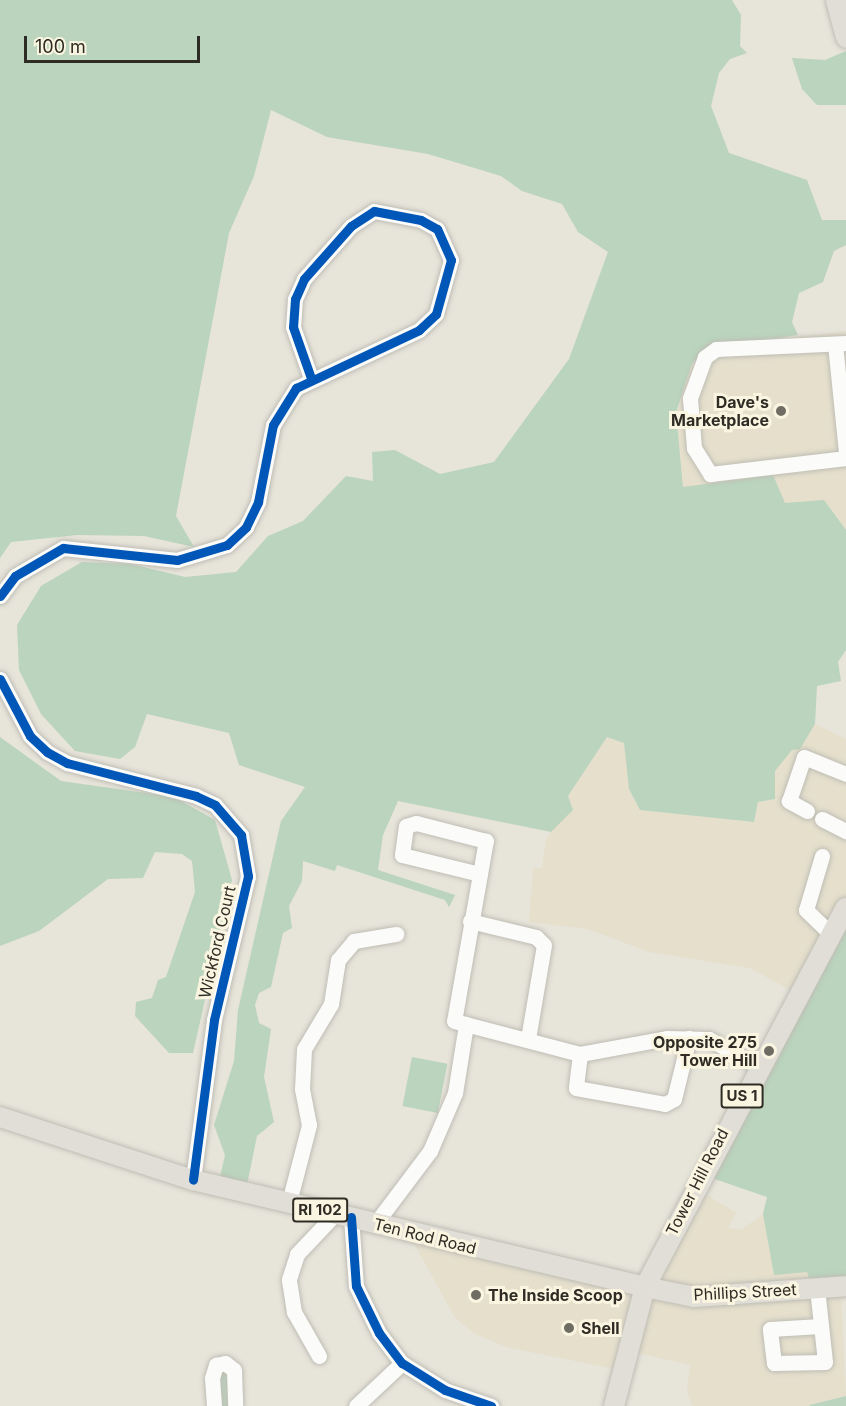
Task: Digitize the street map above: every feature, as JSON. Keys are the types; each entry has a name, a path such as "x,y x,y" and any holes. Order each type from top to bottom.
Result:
{"main road":[{"path":"836,0 846,38"},
{"name":"Tower Hill Road","path":"614,1406 645,1287 758,1066 846,908"},
{"name":"Ten Rod Road","path":"0,1117 193,1180 645,1287"},
{"name":"Phillips Street","path":"645,1287 694,1297 846,1286"}],"street":[{"path":"0,596 15,576 63,548 177,560 227,545 246,527 258,502 282,403 311,378 419,330 436,315 451,260 437,229 422,220 374,212 351,226 304,279 296,299 293,327 311,378"},
{"path":"846,452 840,343 716,349 699,369 690,399 690,428 699,462 719,477 846,458"},
{"name":"Wickford Court","path":"0,679 30,736 47,752 67,763 196,796 215,805 241,835 248,876 214,1020 193,1180"},
{"path":"807,811 789,797 809,756 846,774"},
{"path":"822,819 846,831"},
{"path":"480,874 402,855 406,826 416,824 486,841 454,1021 580,1054 689,1038 710,1040 758,1066"},
{"path":"822,856 806,910 831,934"},
{"path":"470,921 536,937 544,945 528,1039"},
{"path":"289,1202 309,1125 302,1089 304,1049 331,1004 338,960 354,941 396,934"},
{"path":"375,1224 430,1151 455,1093 466,1024"},
{"path":"580,1054 576,1088 665,1104 674,1099 689,1038"},
{"path":"319,1356 294,1312 289,1279 297,1254 343,1215 356,1286 379,1333 402,1363 445,1390 491,1406"},
{"path":"817,1288 821,1326"},
{"path":"214,1406 212,1378 216,1365 225,1363 234,1370 235,1406"},
{"path":"357,1406 402,1363"}],"shaded area":[{"path":"846,331 846,530 817,502 785,503 776,493 683,487 676,412 692,364 707,349"},
{"path":"815,724 846,739 846,906 796,993 750,968 649,952 588,929 529,922 533,869 542,867 546,840 557,821 573,810 568,796 607,737 624,743 629,789 640,810 754,822 758,802 775,799 775,770 792,750 800,749"},
{"path":"698,1189 736,1213 728,1228 741,1230 763,1214 777,1239 769,1242 778,1251 841,1295 846,1396 810,1406 692,1406 687,1392 690,1365 638,1353 625,1356 620,1370 506,1347 475,1334 455,1318 415,1242 637,1294"}],"green space":[{"path":"0,0 732,0 741,15 740,46 747,53 730,59 719,73 711,106 729,153 807,180 822,220 846,220 846,245 834,251 823,282 799,293 792,322 798,335 707,349 692,364 676,412 683,487 773,475 785,503 824,500 846,530 846,650 838,662 841,681 817,686 815,724 800,749 792,750 775,771 775,799 758,802 754,822 640,810 629,789 624,743 607,737 568,796 573,810 551,832 398,801 383,835 378,870 455,895 449,907 445,900 337,865 335,871 303,861 302,881 289,906 292,928 283,933 271,987 259,993 255,1005 259,1023 271,1029 264,1077 274,1122 257,1136 247,1185 220,1177 225,1155 214,1125 234,1061 238,1010 281,821 305,787 239,765 229,733 147,714 135,747 120,759 75,751 41,714 19,670 17,625 41,586 82,562 131,564 185,577 236,572 268,536 303,521 346,476 373,481 372,452 395,450 440,474 494,462 569,359 608,252 578,232 562,204 522,191 501,176 428,154 327,137 271,110 254,176 229,233 176,516 194,547 144,536 77,535 11,542 0,558"},
{"path":"846,51 846,105 817,105 802,89 792,58 825,60"},
{"path":"0,737 61,781 174,797 215,820 232,880 193,1053 169,1053 135,1016 136,1002 152,998 158,980 166,977 195,892 192,861 182,854 155,852 143,878 108,879 39,931 0,946"},
{"path":"846,906 846,1289 813,1290 807,1272 774,1275 763,1214 767,1197 709,1177"},
{"path":"412,1057 447,1064 438,1113 402,1106"},
{"path":"226,1365 229,1406 219,1406 218,1369"},
{"path":"846,1396 846,1406 810,1406 810,1405"}],"cycle path":[{"path":"0,596 15,576 63,548 177,560 227,545 246,527 258,502 273,425 296,388 419,330 436,314 451,260 437,229 421,220 374,211 351,226 304,279 295,299 293,327 311,378"},
{"path":"0,679 30,736 47,752 67,763 196,796 215,805 241,835 248,876 214,1020 193,1180"},
{"path":"351,1217 356,1286 379,1333 402,1363 445,1390 491,1406"}],"place":[{"name":"Dave's Marketplace","path":"781,411"},
{"name":"Opposite 275 Tower Hill","path":"769,1051"},
{"name":"The Inside Scoop","path":"476,1295"},
{"name":"Shell","path":"569,1328"}]}
